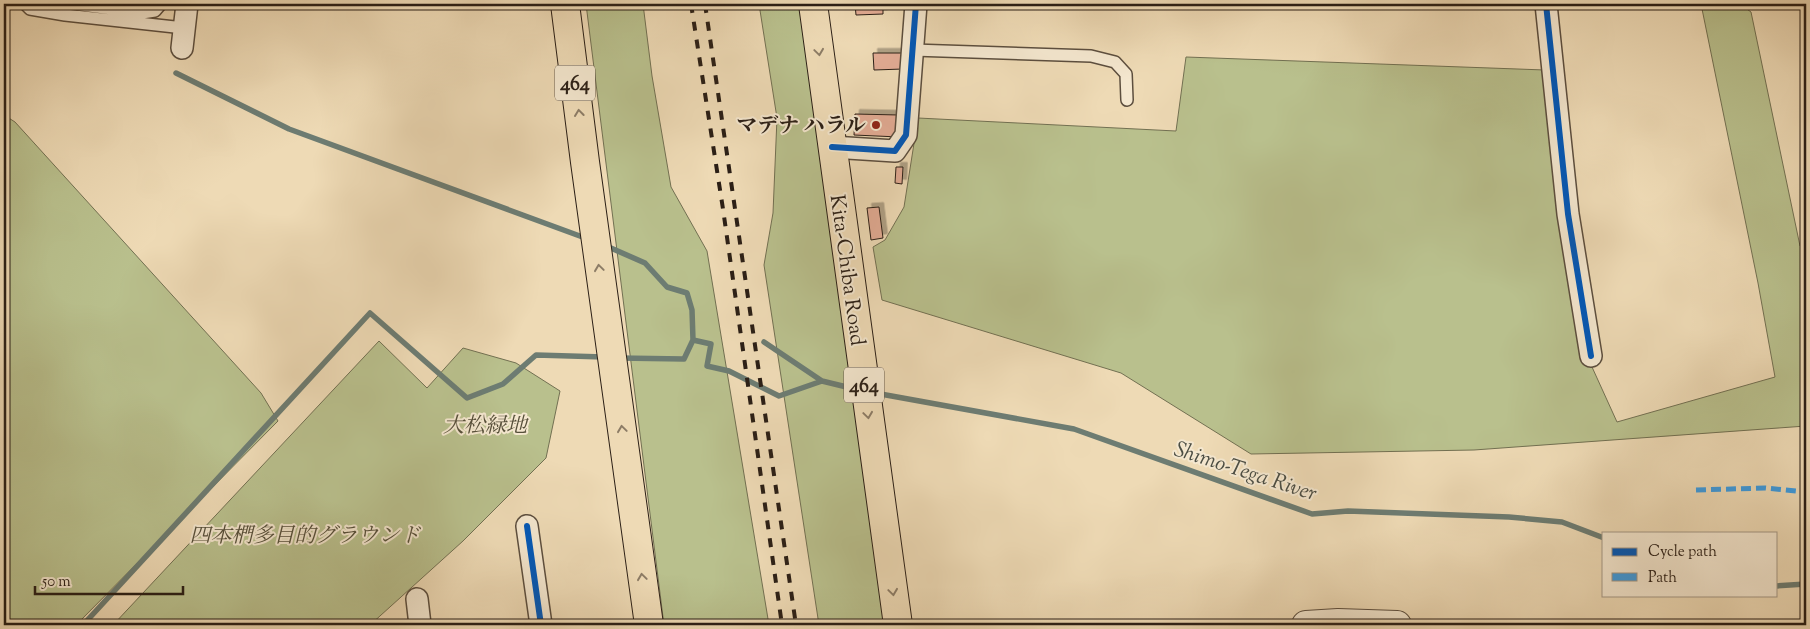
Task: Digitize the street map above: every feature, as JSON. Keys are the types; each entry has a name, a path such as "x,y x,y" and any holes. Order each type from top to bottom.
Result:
{"highway":[{"name":"464","path":"565,4 584,162 648,625"},
{"name":"Kita-Chiba Road","path":"813,4 898,625"}],"street":[{"path":"183,38 187,4"},
{"path":"832,147 895,150 906,135 916,4"},
{"path":"1546,4 1568,214 1591,356"},
{"path":"527,526 541,625"},
{"path":"417,599 420,625"},
{"path":"1306,625 1338,623 1397,625"}],"lane":[{"path":"25,4 30,9 183,38"},
{"path":"74,4 142,13 155,11 161,4"},
{"path":"913,50 1091,56 1114,62 1126,74 1127,100"}],"green space":[{"path":"586,4 643,4 652,76 671,187 707,251 769,625 664,625"},
{"path":"759,4 803,4 885,625 819,625 764,265 773,213 777,118"},
{"path":"1701,4 1740,4 1751,12 1800,246 1806,247 1806,426 1474,450 1251,454 1121,373 882,300 873,247 885,240 904,207 918,118 1176,131 1186,57 1545,70 1587,356 1617,422 1775,377 1758,283"},
{"path":"4,115 15,122 261,393 278,421 76,625 4,625"},
{"name":"大松緑地","path":"379,341 427,388 463,348 516,363 560,391 546,458 463,541 370,625 113,625"}],"building":[{"path":"855,4 883,4 883,14 856,15"},
{"path":"873,53 903,53 903,69 874,70"},
{"path":"855,114 899,115 899,137 854,135"},
{"path":"896,167 903,167 902,184 895,183"},
{"path":"879,207 883,238 871,240 867,208"}],"waterway":[{"path":"176,73 289,129 588,239"},
{"path":"604,245 645,263 667,287 687,293 692,310 693,340 684,359 618,358"},
{"path":"83,625 370,313 467,398 503,384 536,355 604,357"},
{"path":"693,340 711,344 707,366 729,371 779,396 822,381"},
{"path":"764,342 822,381 859,390"},
{"name":"Shimo-Tega River","path":"875,393 1074,429 1312,514 1348,511 1509,517 1562,522 1602,537"},
{"name":"Shimo-Tega River","path":"1778,586 1806,584"}],"railway":[{"path":"691,4 723,209 782,625"},
{"path":"705,4 796,625"}],"marked path":[{"path":"1696,490 1765,488 1806,492"}],"cycle path":[{"path":"832,147 895,151 906,135 916,4"},
{"path":"1546,4 1568,214 1591,356"},
{"path":"527,526 541,625"},
{"path":"1306,625 1338,623 1397,625"}],"place":[{"name":"マデナ ハラル","path":"876,125"}],"park label":[{"name":"四本椚多目的グラウンド","path":"305,535"}]}
